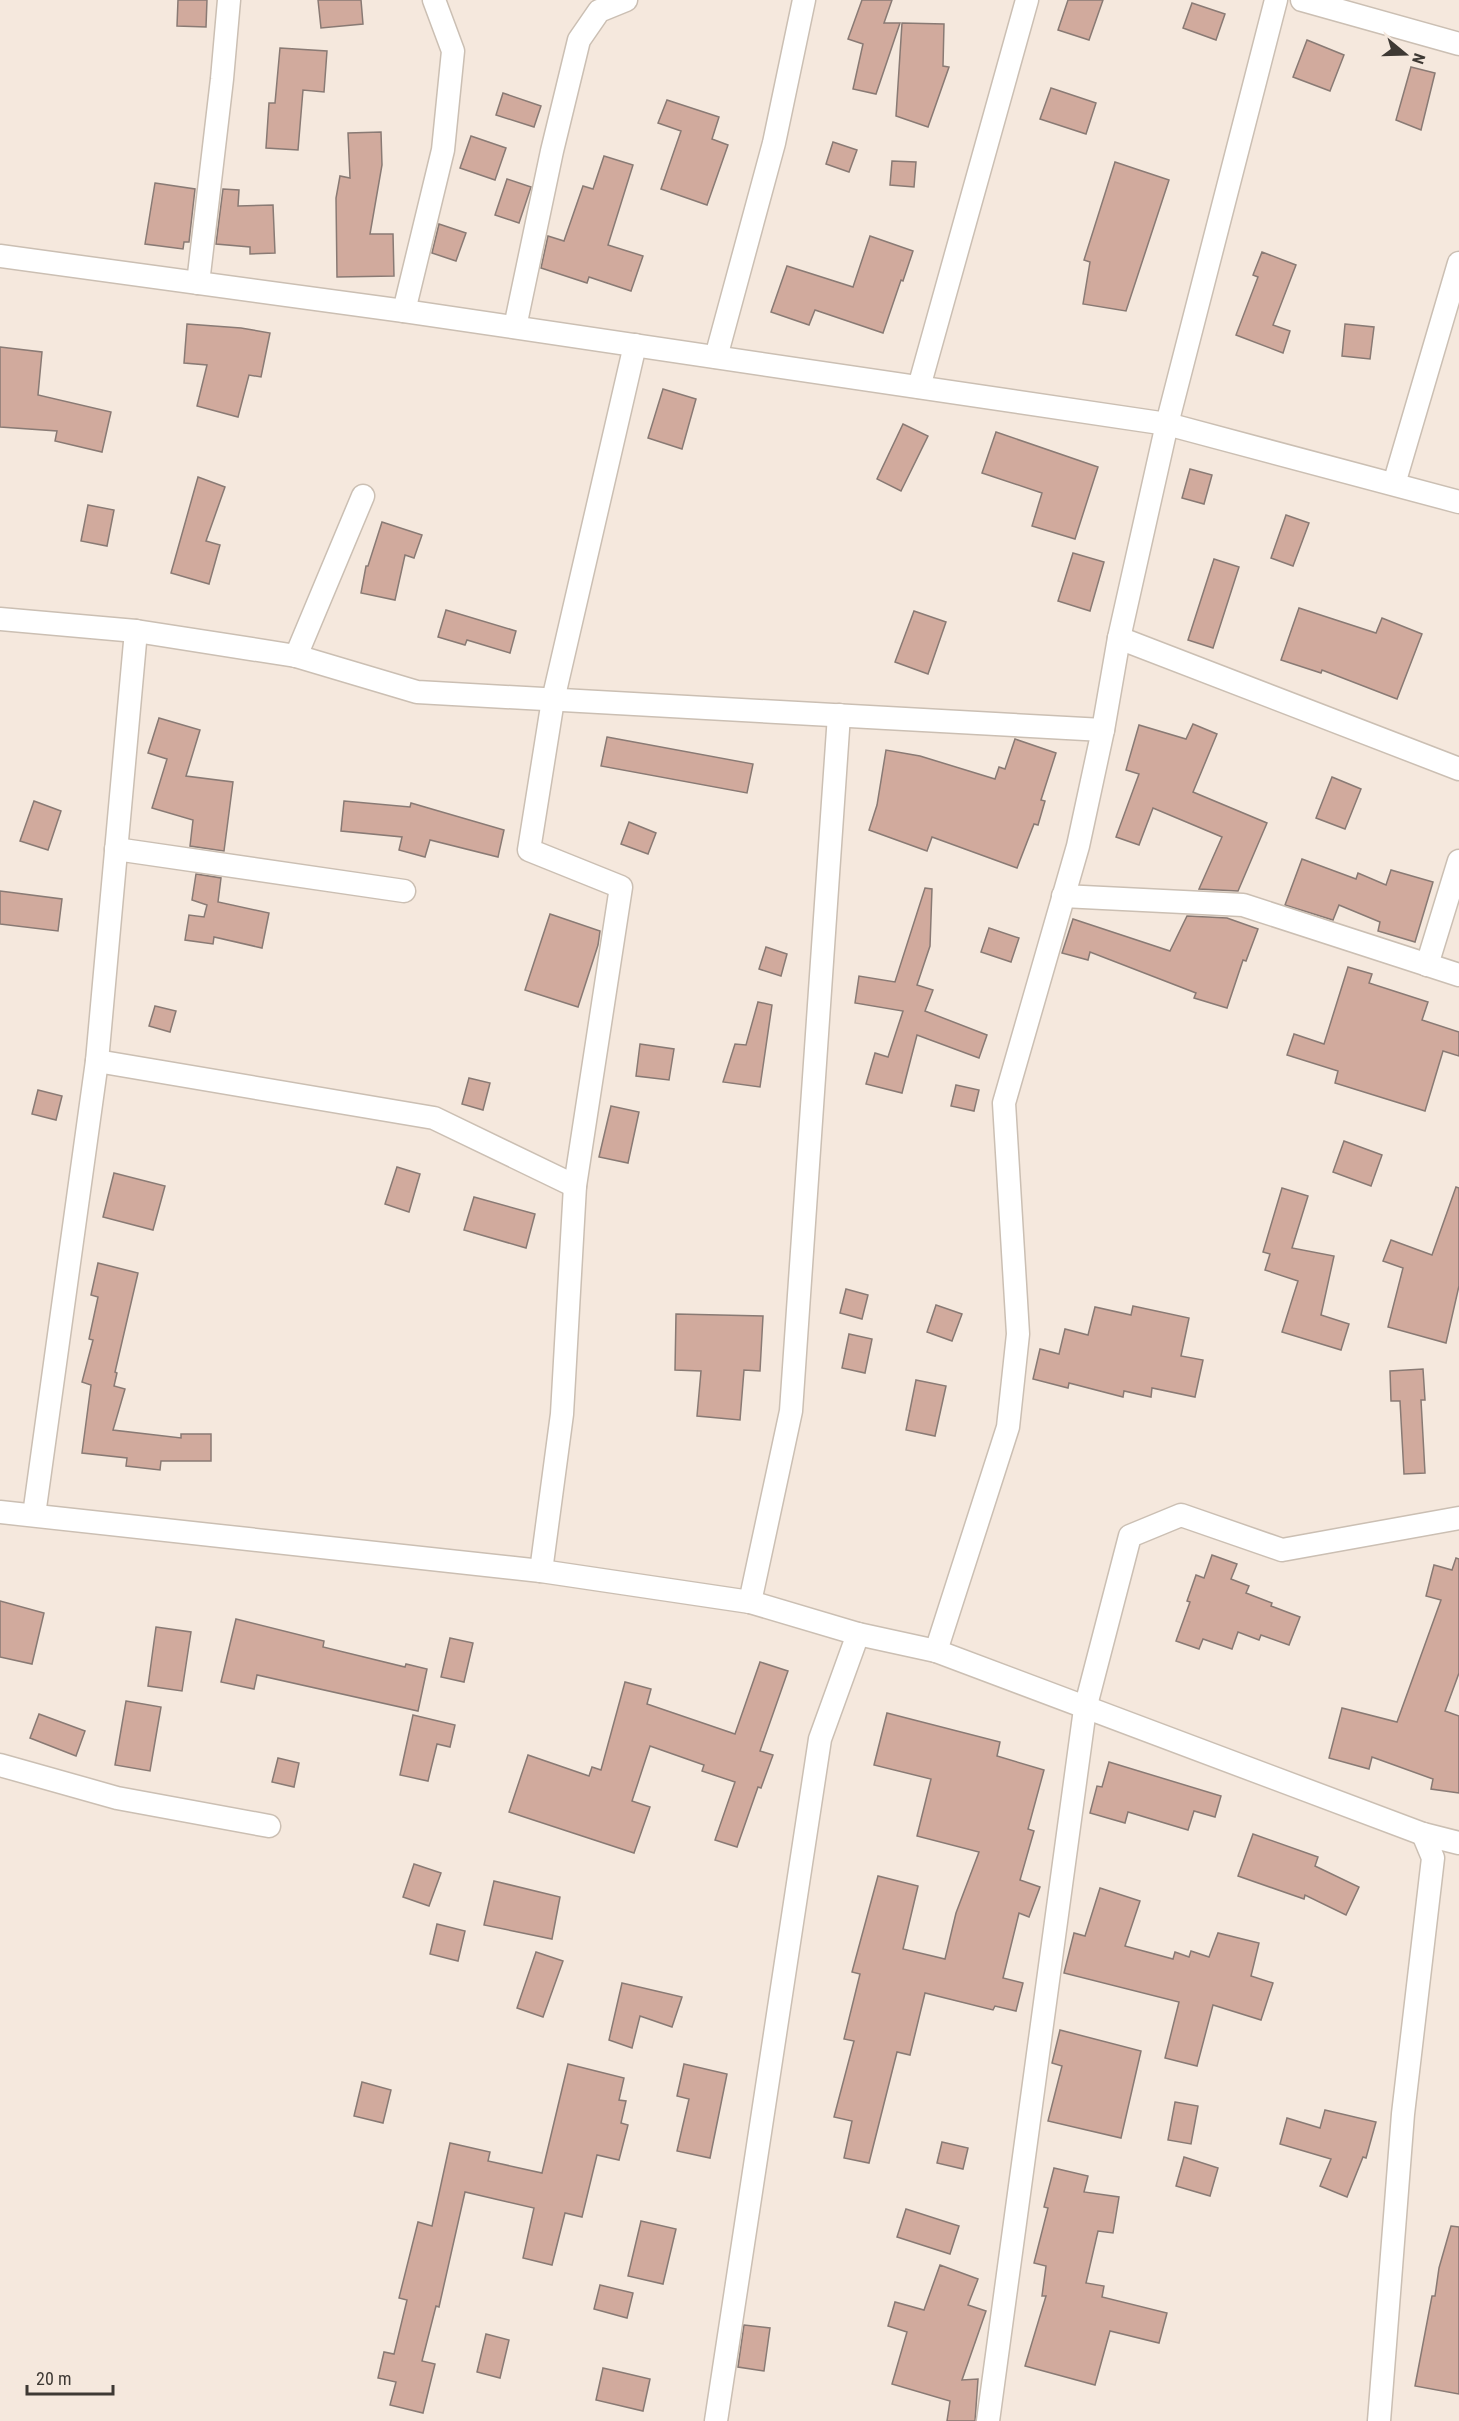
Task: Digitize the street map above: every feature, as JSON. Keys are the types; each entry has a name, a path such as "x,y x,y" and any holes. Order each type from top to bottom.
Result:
{"street":[{"path":"198,283 229,0"},
{"path":"404,311 443,150 452,62 453,51 434,0"},
{"path":"515,327 552,151 579,40 599,11 626,0"},
{"path":"716,357 774,143 804,0"},
{"path":"919,387 1027,0"},
{"path":"936,1651 1008,1426 1018,1334 1004,1103 1078,846 1103,730 1119,638 1167,424 1276,0"},
{"path":"1302,0 1459,44"},
{"path":"0,256 404,311 1167,424 1459,502"},
{"path":"1394,484 1459,263"},
{"path":"541,1571 562,1414 574,1186 621,887 529,850 553,700 635,345"},
{"path":"296,656 363,496"},
{"path":"0,619 136,631 296,656 417,692 1103,730"},
{"path":"34,1515 98,1061 136,631"},
{"path":"1119,638 1459,768"},
{"path":"750,1602 791,1411 839,715"},
{"path":"116,849 404,891"},
{"path":"1427,965 1459,861"},
{"path":"1063,896 1243,905 1459,975"},
{"path":"98,1061 434,1118 574,1186"},
{"path":"0,1512 541,1571 750,1602 858,1634 936,1651 1085,1709 1423,1834 1459,1843"},
{"path":"988,2421 1085,1709 1130,1536 1181,1515 1282,1550 1459,1518"},
{"path":"716,2421 820,1739 858,1634"},
{"path":"0,1765 117,1798 269,1826"},
{"path":"1379,2421 1403,2114 1433,1858 1423,1834"}],"building":[{"path":"178,0 207,0 206,27 177,26"},
{"path":"318,0 361,0 363,24 321,28"},
{"path":"862,0 892,0 884,23 900,23 876,94 853,89 863,44 848,39"},
{"path":"1068,0 1103,0 1089,40 1058,30"},
{"path":"1192,3 1225,14 1216,40 1183,28"},
{"path":"902,23 944,24 943,66 949,67 928,127 896,116"},
{"path":"1307,40 1344,55 1330,91 1293,77"},
{"path":"280,48 327,51 324,92 303,90 298,150 266,148 269,103 275,103"},
{"path":"1411,67 1435,73 1421,130 1396,120"},
{"path":"1051,88 1096,103 1086,134 1040,119"},
{"path":"503,93 541,106 534,127 496,115"},
{"path":"667,100 719,117 712,139 728,145 707,205 661,189 681,131 658,123"},
{"path":"381,132 382,165 370,234 393,234 394,276 337,277 336,198 340,176 350,178 348,133"},
{"path":"471,136 506,148 495,180 460,168"},
{"path":"833,142 857,150 849,172 826,164"},
{"path":"604,156 633,165 608,245 643,256 631,291 589,277 587,283 541,268 548,236 564,241 583,186 593,189"},
{"path":"892,161 916,162 914,187 890,185"},
{"path":"1115,162 1169,180 1126,311 1083,304 1090,262 1084,260"},
{"path":"507,179 531,187 519,223 495,215"},
{"path":"155,183 195,189 189,242 184,242 183,249 145,244"},
{"path":"223,189 239,190 238,206 273,205 275,253 250,254 250,247 216,244"},
{"path":"439,224 466,233 456,261 432,253"},
{"path":"870,236 913,251 883,333 815,310 809,325 771,312 787,266 853,287"},
{"path":"1262,252 1296,265 1273,325 1290,331 1283,353 1236,335 1258,277 1253,275"},
{"path":"187,324 241,328 270,333 261,377 249,375 238,417 197,406 207,365 184,363"},
{"path":"1345,324 1374,327 1370,359 1342,356"},
{"path":"0,347 42,352 38,395 111,412 102,452 55,441 57,431 0,427"},
{"path":"663,389 696,399 682,449 648,438"},
{"path":"903,424 928,436 901,491 877,479"},
{"path":"996,432 1098,467 1075,539 1032,526 1042,493 982,473"},
{"path":"1190,469 1212,475 1204,504 1182,498"},
{"path":"198,477 225,487 206,541 220,545 209,584 171,573"},
{"path":"88,505 114,510 107,546 81,541"},
{"path":"1286,515 1309,523 1293,566 1271,558"},
{"path":"382,522 422,535 414,558 405,555 395,600 361,593 366,566 368,566"},
{"path":"1073,553 1104,562 1090,611 1058,601"},
{"path":"1214,559 1239,567 1213,648 1188,640"},
{"path":"1299,608 1376,633 1382,618 1422,634 1397,699 1322,670 1321,673 1281,660"},
{"path":"446,610 516,631 510,653 467,640 465,645 438,637"},
{"path":"914,611 946,622 928,674 895,662"},
{"path":"159,718 200,730 186,776 233,782 224,851 190,846 193,820 152,808 167,759 148,753"},
{"path":"1193,724 1217,734 1193,792 1267,823 1238,891 1199,889 1222,837 1153,808 1139,845 1116,837 1139,774 1126,770 1139,725 1186,739"},
{"path":"607,737 753,764 747,793 601,766"},
{"path":"1015,739 1056,753 1041,800 1045,801 1038,825 1034,824 1017,868 932,837 927,851 869,830 877,805 886,750 920,756 995,779 999,767 1005,769"},
{"path":"1332,777 1361,789 1345,829 1316,818"},
{"path":"34,801 61,811 48,850 20,841"},
{"path":"344,801 410,807 411,803 504,830 498,857 430,840 425,857 399,850 402,837 341,831"},
{"path":"629,822 656,833 648,854 621,844"},
{"path":"1302,859 1356,879 1358,873 1386,885 1391,870 1433,882 1415,942 1378,931 1380,922 1339,905 1333,920 1285,905"},
{"path":"196,874 221,878 218,902 269,913 262,948 214,937 213,944 185,940 189,915 204,917 207,905 192,900"},
{"path":"925,888 932,889 930,946 917,985 933,990 925,1011 987,1035 979,1058 917,1035 902,1093 866,1084 875,1053 888,1057 903,1011 855,1003 859,976 895,982"},
{"path":"0,891 62,899 58,931 0,924"},
{"path":"550,914 600,931 598,945 578,1007 525,990"},
{"path":"1187,916 1227,918 1258,929 1246,961 1243,960 1227,1008 1194,998 1196,993 1090,952 1088,960 1062,953 1073,919 1170,951"},
{"path":"989,928 1019,938 1011,962 981,952"},
{"path":"766,947 787,954 781,976 759,969"},
{"path":"1348,967 1372,974 1369,983 1428,1002 1422,1020 1459,1032 1459,1056 1443,1051 1425,1111 1335,1083 1338,1071 1287,1055 1294,1034 1324,1044"},
{"path":"758,1002 772,1005 760,1087 723,1082 735,1044 746,1045"},
{"path":"155,1006 176,1011 170,1032 149,1026"},
{"path":"640,1044 674,1049 669,1080 636,1076"},
{"path":"469,1078 490,1083 483,1110 462,1104"},
{"path":"956,1085 979,1090 974,1111 951,1106"},
{"path":"38,1090 62,1096 56,1120 32,1114"},
{"path":"611,1106 639,1112 628,1163 599,1157"},
{"path":"1344,1141 1382,1155 1371,1186 1333,1172"},
{"path":"397,1167 420,1174 409,1212 385,1204"},
{"path":"114,1173 165,1186 153,1230 103,1217"},
{"path":"1456,1187 1459,1188 1459,1286 1446,1343 1388,1327 1403,1268 1383,1261 1391,1240 1432,1255"},
{"path":"1282,1188 1308,1196 1292,1248 1334,1256 1321,1315 1349,1324 1341,1350 1282,1332 1298,1281 1265,1270 1270,1254 1263,1252"},
{"path":"474,1197 535,1214 526,1248 464,1230"},
{"path":"98,1263 138,1273 115,1372 117,1373 114,1386 125,1389 113,1430 181,1438 181,1434 211,1434 211,1461 161,1461 160,1470 126,1466 127,1458 82,1453 91,1385 82,1382 93,1340 89,1339 98,1297 91,1295"},
{"path":"846,1289 868,1295 862,1319 840,1313"},
{"path":"936,1305 962,1314 952,1341 927,1332"},
{"path":"1133,1306 1189,1318 1181,1356 1203,1360 1195,1397 1152,1388 1151,1397 1124,1391 1123,1397 1069,1383 1068,1388 1033,1379 1040,1349 1059,1354 1065,1329 1088,1335 1095,1307 1131,1315"},
{"path":"676,1314 763,1316 760,1371 744,1370 740,1420 697,1416 701,1371 675,1370"},
{"path":"849,1334 872,1339 865,1373 842,1368"},
{"path":"1423,1369 1425,1400 1421,1400 1425,1473 1404,1474 1400,1401 1391,1401 1390,1371"},
{"path":"916,1380 946,1386 935,1436 906,1430"},
{"path":"1212,1555 1237,1564 1231,1579 1249,1586 1246,1593 1300,1617 1289,1645 1261,1635 1259,1640 1238,1632 1232,1649 1203,1639 1199,1649 1176,1641 1190,1602 1187,1601 1196,1575 1204,1578"},
{"path":"1456,1558 1459,1559 1459,1673 1445,1711 1459,1716 1459,1793 1431,1789 1433,1779 1372,1757 1369,1769 1329,1758 1342,1708 1397,1722 1441,1600 1426,1596 1434,1565 1452,1570"},
{"path":"0,1601 44,1613 32,1664 0,1657"},
{"path":"236,1619 324,1641 323,1647 405,1667 406,1664 427,1669 418,1711 257,1675 254,1689 221,1682"},
{"path":"156,1627 191,1632 182,1691 148,1686"},
{"path":"450,1638 473,1643 464,1682 441,1677"},
{"path":"760,1662 788,1671 760,1751 773,1755 761,1788 758,1787 737,1847 715,1840 735,1782 702,1771 704,1765 650,1746 632,1801 650,1807 634,1853 509,1812 528,1755 589,1776 592,1767 601,1770 625,1682 651,1689 647,1704 735,1734"},
{"path":"126,1701 161,1707 150,1771 115,1765"},
{"path":"887,1713 1000,1742 997,1756 1044,1770 1028,1829 1034,1831 1020,1880 1040,1887 1029,1917 1019,1913 1003,1978 1023,1983 1016,2011 995,2006 993,2010 925,1993 910,2055 897,2052 869,2163 844,2158 852,2121 834,2117 854,2041 844,2039 860,1974 852,1972 878,1876 918,1886 903,1949 945,1959 956,1913 979,1852 917,1836 931,1779 874,1765"},
{"path":"39,1714 85,1731 76,1756 30,1738"},
{"path":"413,1715 455,1725 450,1747 437,1744 428,1781 400,1775"},
{"path":"278,1758 299,1763 294,1787 272,1782"},
{"path":"1109,1762 1221,1796 1215,1817 1194,1811 1188,1830 1128,1812 1125,1823 1090,1813 1097,1786 1102,1787"},
{"path":"1253,1834 1318,1857 1315,1866 1359,1887 1346,1915 1305,1895 1304,1899 1238,1876"},
{"path":"414,1864 441,1873 429,1906 403,1897"},
{"path":"494,1881 560,1897 552,1939 484,1925"},
{"path":"1100,1888 1140,1901 1125,1946 1173,1959 1175,1952 1189,1957 1191,1951 1209,1957 1218,1933 1259,1943 1251,1976 1273,1983 1261,2020 1213,2005 1197,2066 1165,2058 1179,2002 1064,1973 1074,1933 1085,1936"},
{"path":"437,1924 465,1931 458,1961 430,1954"},
{"path":"536,1952 563,1961 543,2017 517,2008"},
{"path":"622,1983 682,1997 672,2027 640,2016 632,2048 609,2040"},
{"path":"1060,2030 1141,2051 1121,2138 1048,2121 1062,2066 1052,2063"},
{"path":"568,2064 624,2078 619,2100 626,2101 621,2123 628,2125 619,2160 597,2155 582,2217 565,2213 552,2265 523,2258 534,2208 465,2192 439,2307 436,2306 422,2361 435,2364 423,2413 390,2405 396,2382 378,2378 384,2352 394,2354 407,2300 399,2298 418,2222 432,2226 450,2143 490,2152 488,2161 542,2173"},
{"path":"684,2064 727,2074 710,2158 677,2151 689,2099 677,2096"},
{"path":"362,2082 391,2090 383,2123 354,2116"},
{"path":"1175,2102 1198,2106 1191,2144 1168,2140"},
{"path":"1325,2110 1376,2122 1366,2158 1363,2157 1347,2197 1320,2186 1331,2159 1280,2144 1287,2118 1320,2128"},
{"path":"942,2142 968,2148 963,2169 937,2163"},
{"path":"1184,2157 1218,2168 1210,2196 1176,2186"},
{"path":"1054,2168 1088,2176 1084,2192 1119,2197 1113,2233 1098,2231 1086,2283 1104,2286 1102,2297 1167,2313 1159,2343 1110,2331 1095,2385 1025,2366 1046,2296 1042,2296 1046,2266 1034,2263 1048,2208 1044,2207"},
{"path":"906,2209 959,2226 950,2254 897,2237"},
{"path":"641,2221 676,2229 663,2284 628,2276"},
{"path":"1451,2226 1459,2227 1459,2394 1415,2386 1432,2296 1435,2296 1439,2268"},
{"path":"940,2265 978,2279 968,2305 986,2311 962,2380 978,2379 975,2421 947,2421 950,2401 892,2384 907,2332 888,2326 895,2302 924,2310"},
{"path":"600,2285 633,2293 627,2318 594,2309"},
{"path":"744,2325 770,2328 764,2371 738,2367"},
{"path":"486,2334 509,2340 500,2378 477,2372"},
{"path":"603,2368 650,2379 643,2411 596,2400"}]}
